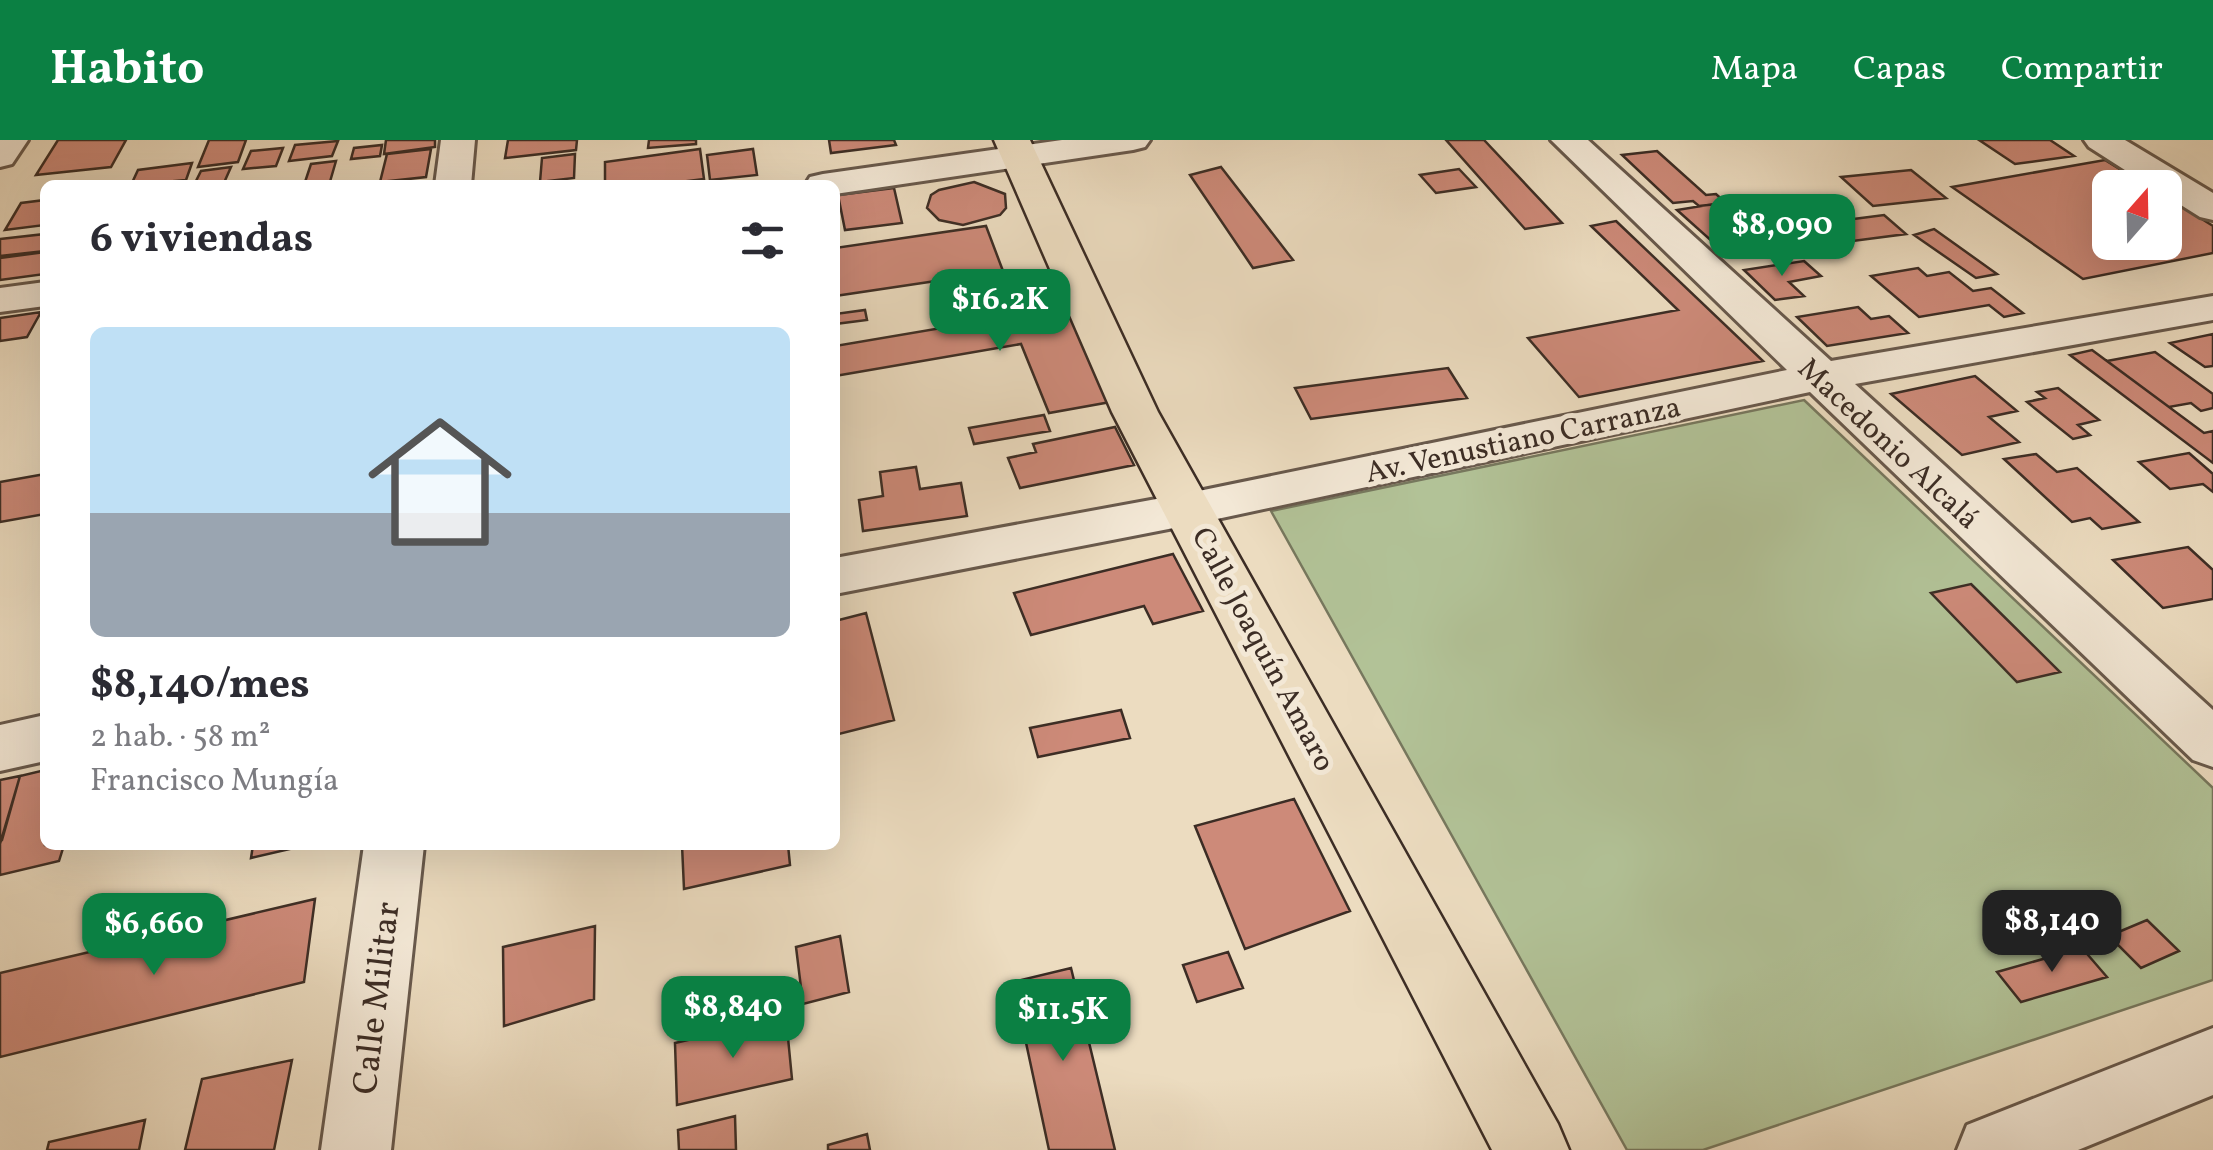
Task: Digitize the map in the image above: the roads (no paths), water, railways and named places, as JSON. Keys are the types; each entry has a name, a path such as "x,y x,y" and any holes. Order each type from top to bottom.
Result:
{"main road":[{"name":"Calle Joaquín Amaro","path":"1016,148 1136,412 1532,1150"}],"street":[{"path":"0,158 11,140"},
{"path":"454,180 458,140"},
{"path":"840,182 1016,148 1133,140"},
{"name":"Macedonio Alcalá","path":"1568,140 2213,744"},
{"path":"2101,140 2213,209"},
{"path":"0,300 40,295"},
{"name":"Av. Venustiano Carranza","path":"840,575 1189,509 1818,377 2213,308"},
{"path":"0,748 40,739"},
{"name":"Calle Militar","path":"356,1150 393,850"},
{"path":"1992,1150 2213,1062"}]}
